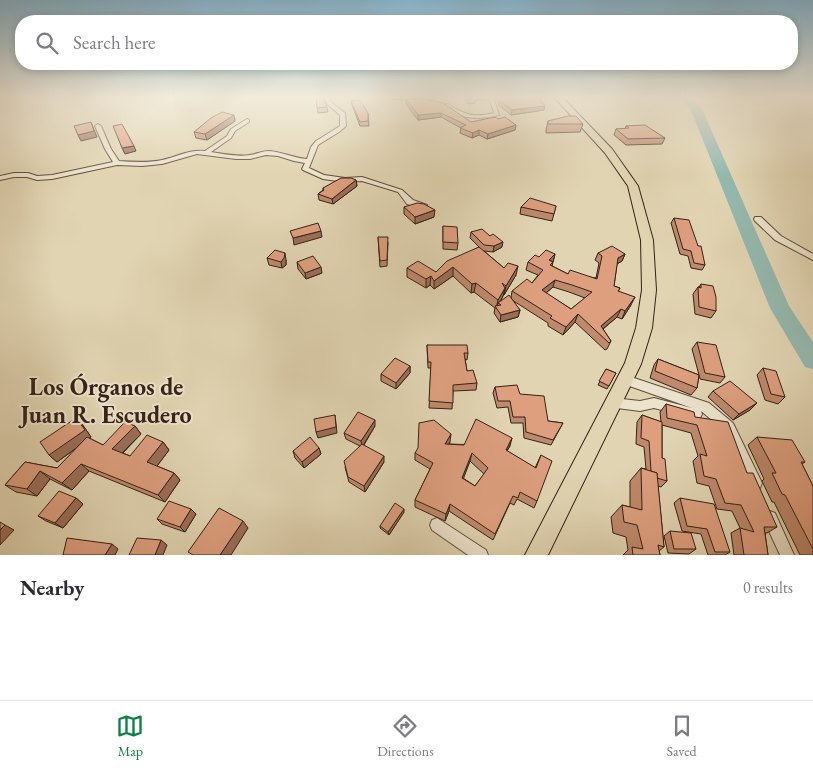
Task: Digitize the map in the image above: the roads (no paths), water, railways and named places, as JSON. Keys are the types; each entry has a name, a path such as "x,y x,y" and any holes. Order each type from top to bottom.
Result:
{"main road":[{"path":"536,555 633,364 644,328 649,290 647,240 633,186 609,151 582,123"}],"street":[{"path":"207,152 229,137 233,130 244,123"},
{"path":"343,123 343,126 336,133 318,142 313,148 313,156 305,169 323,177 345,180 362,179 400,191 410,202 424,207"},
{"path":"98,126 108,149 117,163"},
{"path":"0,178 14,175 28,175 37,178 52,177 117,163 142,164 162,162 190,153 207,152 236,157 266,153 279,154 296,160 309,161"},
{"path":"758,219 778,238 813,257"},
{"path":"625,380 705,407 729,427 759,492"},
{"path":"613,403 640,406 654,403 696,414"},
{"path":"767,510 787,555"},
{"path":"437,524 481,555"}],"waterway":[{"path":"702,123 780,308 813,360"}],"district":[{"name":"Los Órganos de Juan R. Escudero","path":"106,400"}]}
